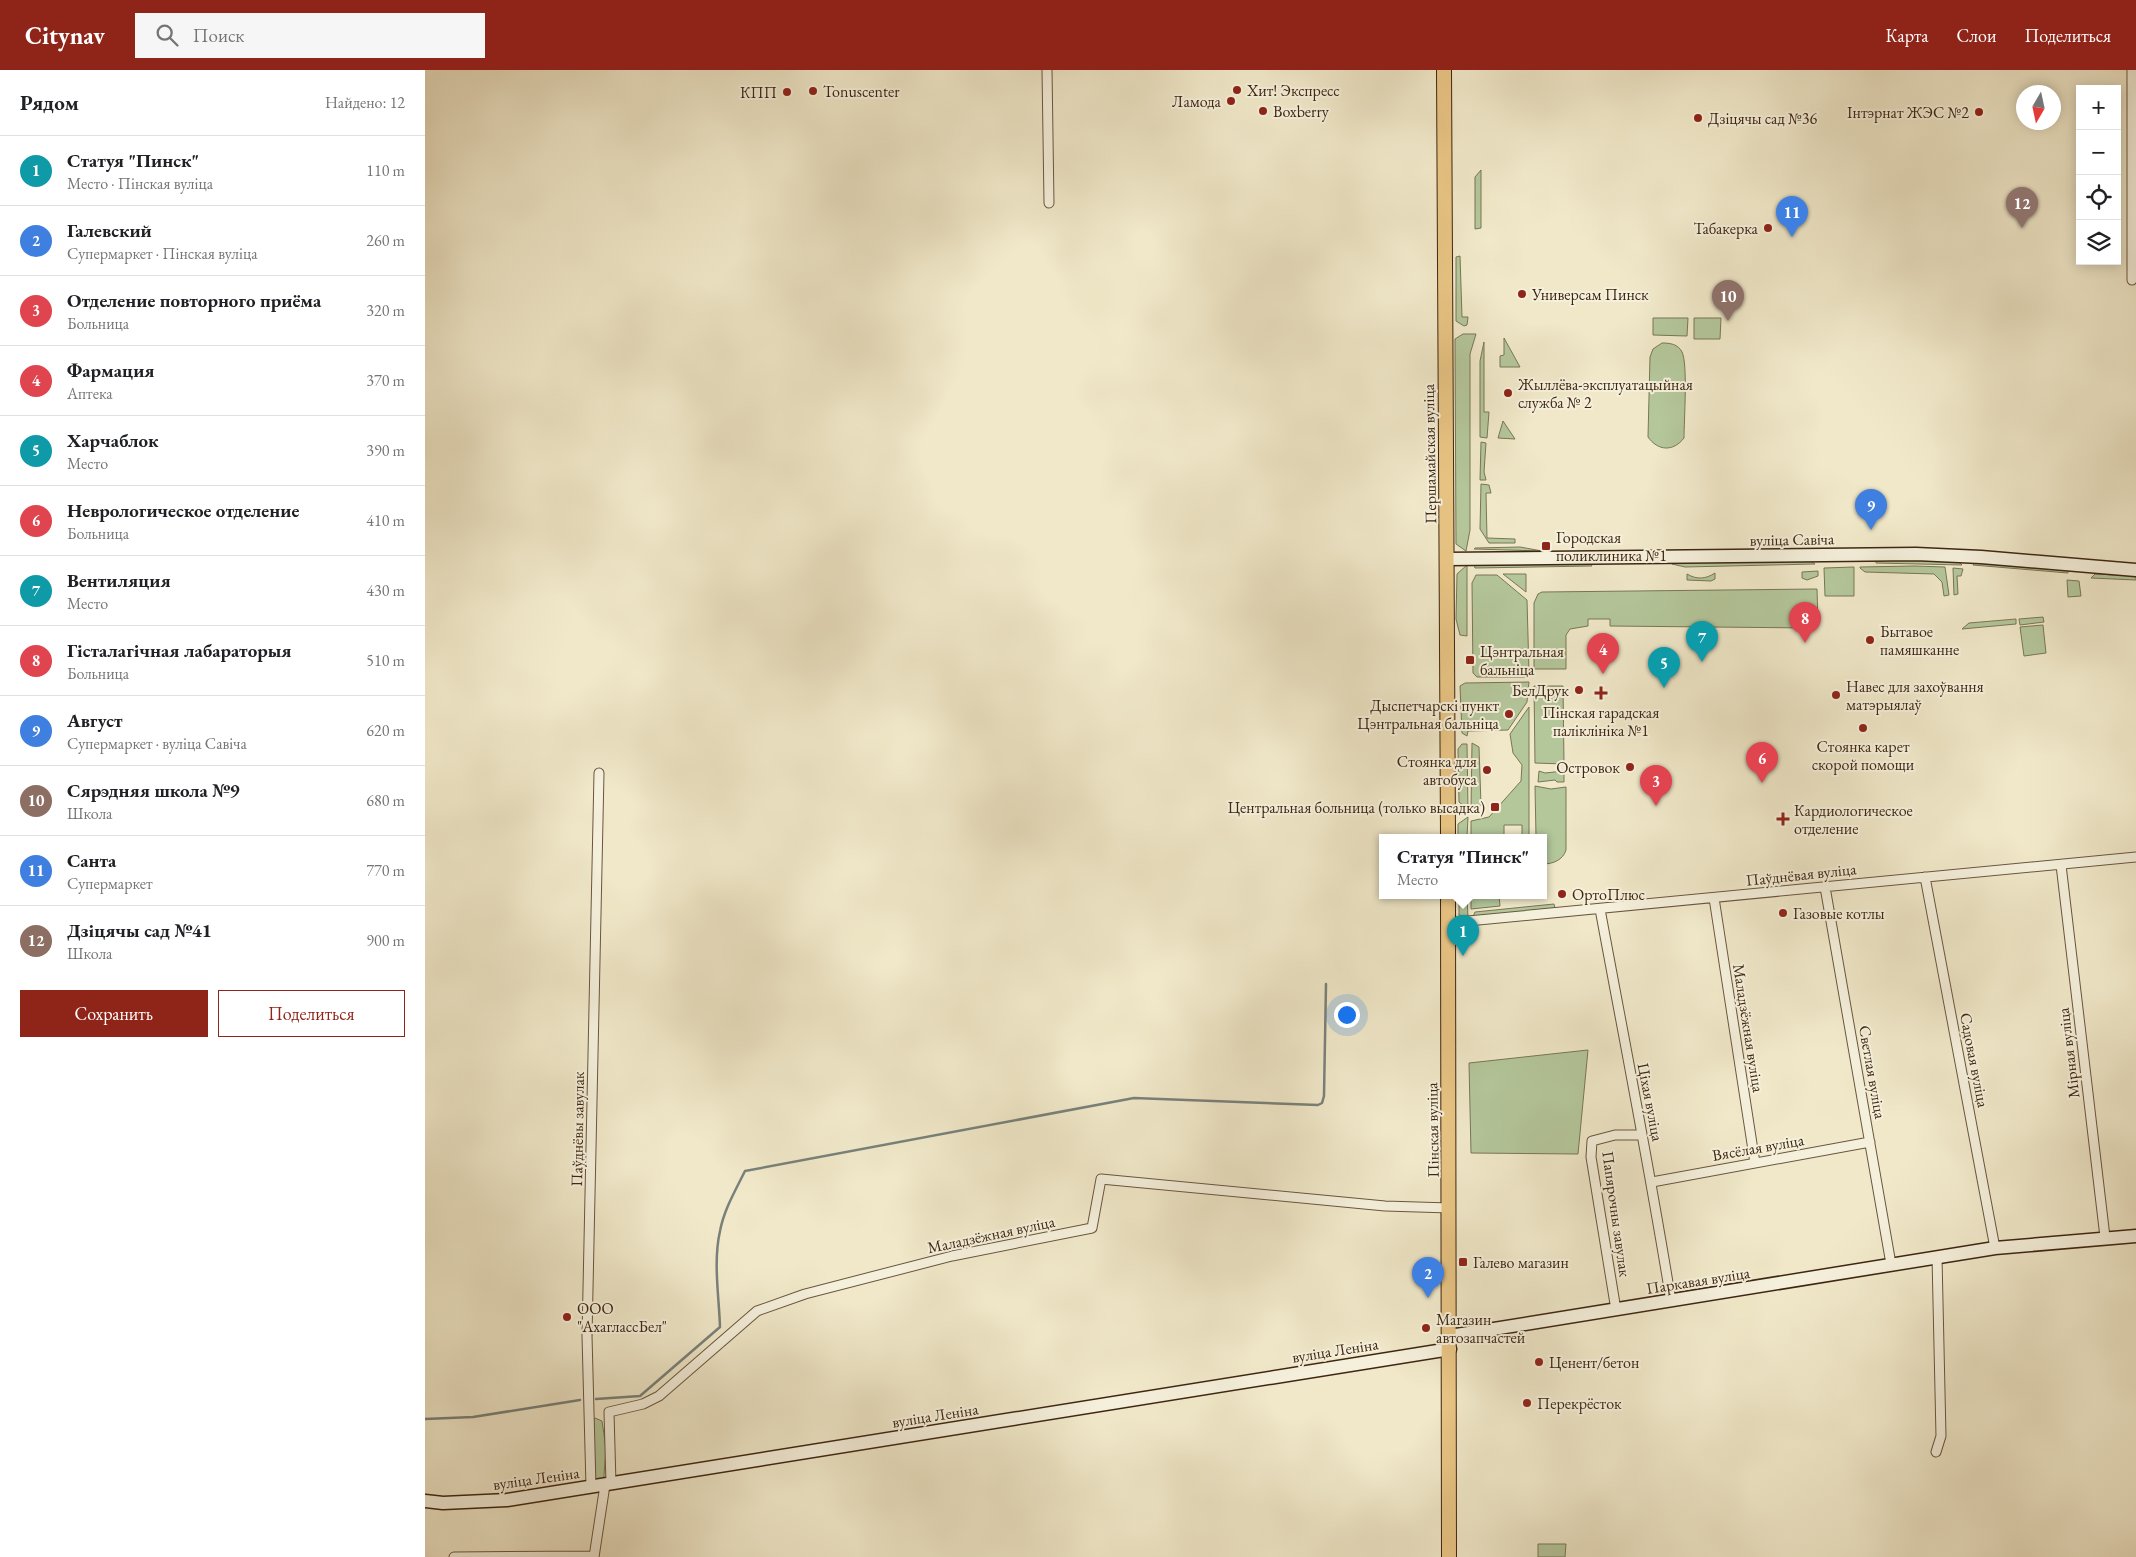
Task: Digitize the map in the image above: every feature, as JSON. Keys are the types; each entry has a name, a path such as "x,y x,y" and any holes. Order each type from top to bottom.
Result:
{"main road":[{"name":"Першамайская вуліца","path":"1444,70 1449,834"},
{"name":"Пінская вуліца","path":"1448,899 1450,1208 1449,1557"}],"street":[{"path":"2132,70 2132,280"},
{"path":"1047,72 1049,203"},
{"name":"вуліца Савіча","path":"1447,559 1916,554 1981,557 2136,570"},
{"name":"Паўднёвы завулак","path":"591,1486 587,1336 599,772"},
{"name":"Паўднёвая вуліца","path":"1447,923 2136,857"},
{"name":"Мірная вуліца","path":"2061,865 2105,1237"},
{"name":"Садовая вуліца","path":"1925,877 1995,1248"},
{"name":"Светлая вуліца","path":"1825,887 1891,1264"},
{"name":"Маладзёжная вуліца","path":"1714,898 1755,1163"},
{"name":"Ціхая вуліца","path":"1601,909 1641,1135 1652,1182 1671,1301"},
{"name":"Папярочны завулак","path":"1616,1310 1591,1157 1592,1141 1615,1135 1641,1135"},
{"name":"Вясёлая вуліца","path":"1652,1182 1871,1142"},
{"name":"Маладзёжная вуліца","path":"608,1484 609,1412 643,1404 659,1396 757,1311 805,1294 943,1259 1092,1228 1101,1179 1385,1206 1450,1208"},
{"name":"Паркавая вуліца","path":"1465,1334 1995,1248 2105,1237 2136,1236"},
{"path":"1936,1452 1941,1436 1937,1257"},
{"name":"вуліца Леніна","path":"425,1501 443,1503 507,1500 608,1484 1450,1342 1465,1334"},
{"path":"455,1557 594,1557 608,1484"}],"green space":[{"path":"1481,170 1481,228 1475,229 1475,177"},
{"path":"1460,256 1462,317 1468,317 1467,325 1464,326 1456,321 1456,257"},
{"path":"1653,318 1688,318 1687,336 1653,335"},
{"path":"1694,318 1721,318 1720,339 1694,339"},
{"path":"1463,334 1476,334 1470,354 1470,530 1466,551 1456,544 1455,339"},
{"path":"1504,338 1520,367 1500,367 1500,356 1504,355"},
{"path":"1484,342 1484,412 1489,412 1487,438 1480,437 1480,361"},
{"path":"1662,343 1673,344 1680,349 1684,358 1685,368 1684,438 1680,443 1670,448 1656,445 1648,437 1650,357 1653,349"},
{"path":"1503,421 1515,439 1498,438"},
{"path":"1481,442 1486,443 1484,472 1486,480 1480,480"},
{"path":"1481,484 1489,485 1491,493 1486,493 1487,538 1515,539 1515,543 1489,543 1480,529"},
{"path":"1520,547 1542,551 1474,549 1475,548"},
{"path":"1876,559 1959,562 1962,565 1876,563"},
{"path":"1811,561 1815,564 1685,567 1672,564 1677,562"},
{"path":"1975,562 2068,569 2068,573 1973,565"},
{"path":"1590,563 1592,566 1475,568 1474,564"},
{"path":"1467,565 1467,636 1460,635 1456,619 1457,574"},
{"path":"1854,567 1854,596 1825,596 1824,568"},
{"path":"1860,567 1945,567 1949,595 1944,596 1942,582 1934,574 1865,572 1860,568"},
{"path":"1953,568 1963,569 1961,576 1957,576 1958,594 1954,595"},
{"path":"1818,571 1818,576 1807,580 1802,578 1802,572"},
{"path":"1715,573 1715,579 1711,581 1687,580 1687,574 1701,578"},
{"path":"1503,574 1526,574 1526,592"},
{"path":"2095,574 2136,576 2136,580 2091,578"},
{"path":"1476,575 1497,575 1527,600 1529,673 1525,677 1477,677 1473,673 1472,583"},
{"path":"2067,580 2079,581 2081,596 2068,597"},
{"path":"1817,589 1818,623 1812,628 1610,626 1610,619 1588,619 1588,626 1570,629 1566,635 1566,669 1534,669 1534,603 1538,594 1542,592"},
{"path":"2043,617 2044,622 2020,625 2019,619"},
{"path":"2016,619 2016,624 1962,629 1969,623"},
{"path":"2043,625 2046,653 2024,656 2020,627"},
{"path":"1529,682 1527,702 1508,730 1468,731 1467,736 1462,733 1460,686 1465,683"},
{"path":"1534,686 1563,686 1564,764 1535,763"},
{"path":"1529,707 1529,834 1522,834 1522,825 1504,825 1504,834 1471,834 1471,821 1489,817 1521,781 1522,765 1513,753 1510,734"},
{"path":"1472,743 1479,747 1481,805 1471,809"},
{"path":"1462,744 1467,744 1468,809 1459,802 1458,749"},
{"path":"1539,771 1545,773 1564,771 1564,782 1557,782 1555,780 1538,782"},
{"path":"1535,786 1551,789 1566,787 1565,853 1557,861 1547,863 1547,834 1536,834"},
{"path":"1468,817 1467,834 1458,834 1458,824"},
{"path":"1459,899 1467,899 1468,919 1459,915"},
{"path":"1471,899 1499,899 1500,906 1471,909"},
{"path":"1554,904 1555,908 1552,910 1472,919 1475,912"},
{"path":"1588,1050 1578,1154 1471,1153 1469,1063"},
{"path":"595,1418 602,1421 606,1448 603,1480 597,1481 594,1479 592,1421"},
{"path":"1538,1544 1566,1544 1565,1557 1538,1557"}],"waterway":[{"path":"596,1399 640,1396 720,1327 717,1267 718,1243 724,1216 745,1171 1134,1098 1318,1105 1322,1103 1324,1096 1326,984"},
{"path":"425,1419 473,1417 580,1400"}],"place":[{"name":"Хит! Экспресс","path":"1237,90"},
{"name":"Tonuscenter","path":"813,91"},
{"name":"КПП","path":"787,92"},
{"name":"Ламода","path":"1231,101"},
{"name":"Boxberry","path":"1263,111"},
{"name":"Інтэрнат ЖЭС №2","path":"1979,112"},
{"name":"Дзіцячы сад №36","path":"1698,118"},
{"name":"Табакерка","path":"1768,228"},
{"name":"Дзіцячы сад №41","path":"2022,228"},
{"name":"Санта","path":"1792,237"},
{"name":"Универсам Пинск","path":"1522,294"},
{"name":"Сярэдняя школа №9","path":"1728,321"},
{"name":"Жыллёва-эксплуатацыйная служба № 2","path":"1508,393"},
{"name":"Август","path":"1871,530"},
{"name":"Городская поликлиника №1","path":"1546,546"},
{"name":"Бытавое памяшканне","path":"1870,640"},
{"name":"Гісталагічная лабараторыя","path":"1805,643"},
{"name":"Цэнтральная бальніца","path":"1470,660"},
{"name":"Вентиляция","path":"1702,662"},
{"name":"Фармация","path":"1603,674"},
{"name":"Харчаблок","path":"1664,688"},
{"name":"БелДрук","path":"1579,690"},
{"name":"Пінская гарадская паліклініка №1","path":"1601,693"},
{"name":"Навес для захоўвання матэрыялаў","path":"1836,695"},
{"name":"Дыспетчарскі пункт Цэнтральная бальніца","path":"1509,714"},
{"name":"Стоянка карет скорой помощи","path":"1863,728"},
{"name":"Островок","path":"1630,767"},
{"name":"Стоянка для автобуса","path":"1487,770"},
{"name":"Неврологическое отделение","path":"1762,783"},
{"name":"Отделение повторного приёма","path":"1656,806"},
{"name":"Центральная больница (только высадка)","path":"1495,807"},
{"name":"Кардиологическое отделение","path":"1783,819"},
{"name":"ОртоПлюс","path":"1562,894"},
{"name":"Газовые котлы","path":"1783,913"},
{"name":"Статуя \"Пинск\"","path":"1463,956"},
{"name":"Галево магазин","path":"1463,1262"},
{"name":"Галевский","path":"1428,1298"},
{"name":"ООО \"АхаглассБел\"","path":"567,1317"},
{"name":"Магазин автозапчастей","path":"1426,1328"},
{"name":"Ценент/бетон","path":"1539,1362"},
{"name":"Перекрёсток","path":"1527,1403"}]}
